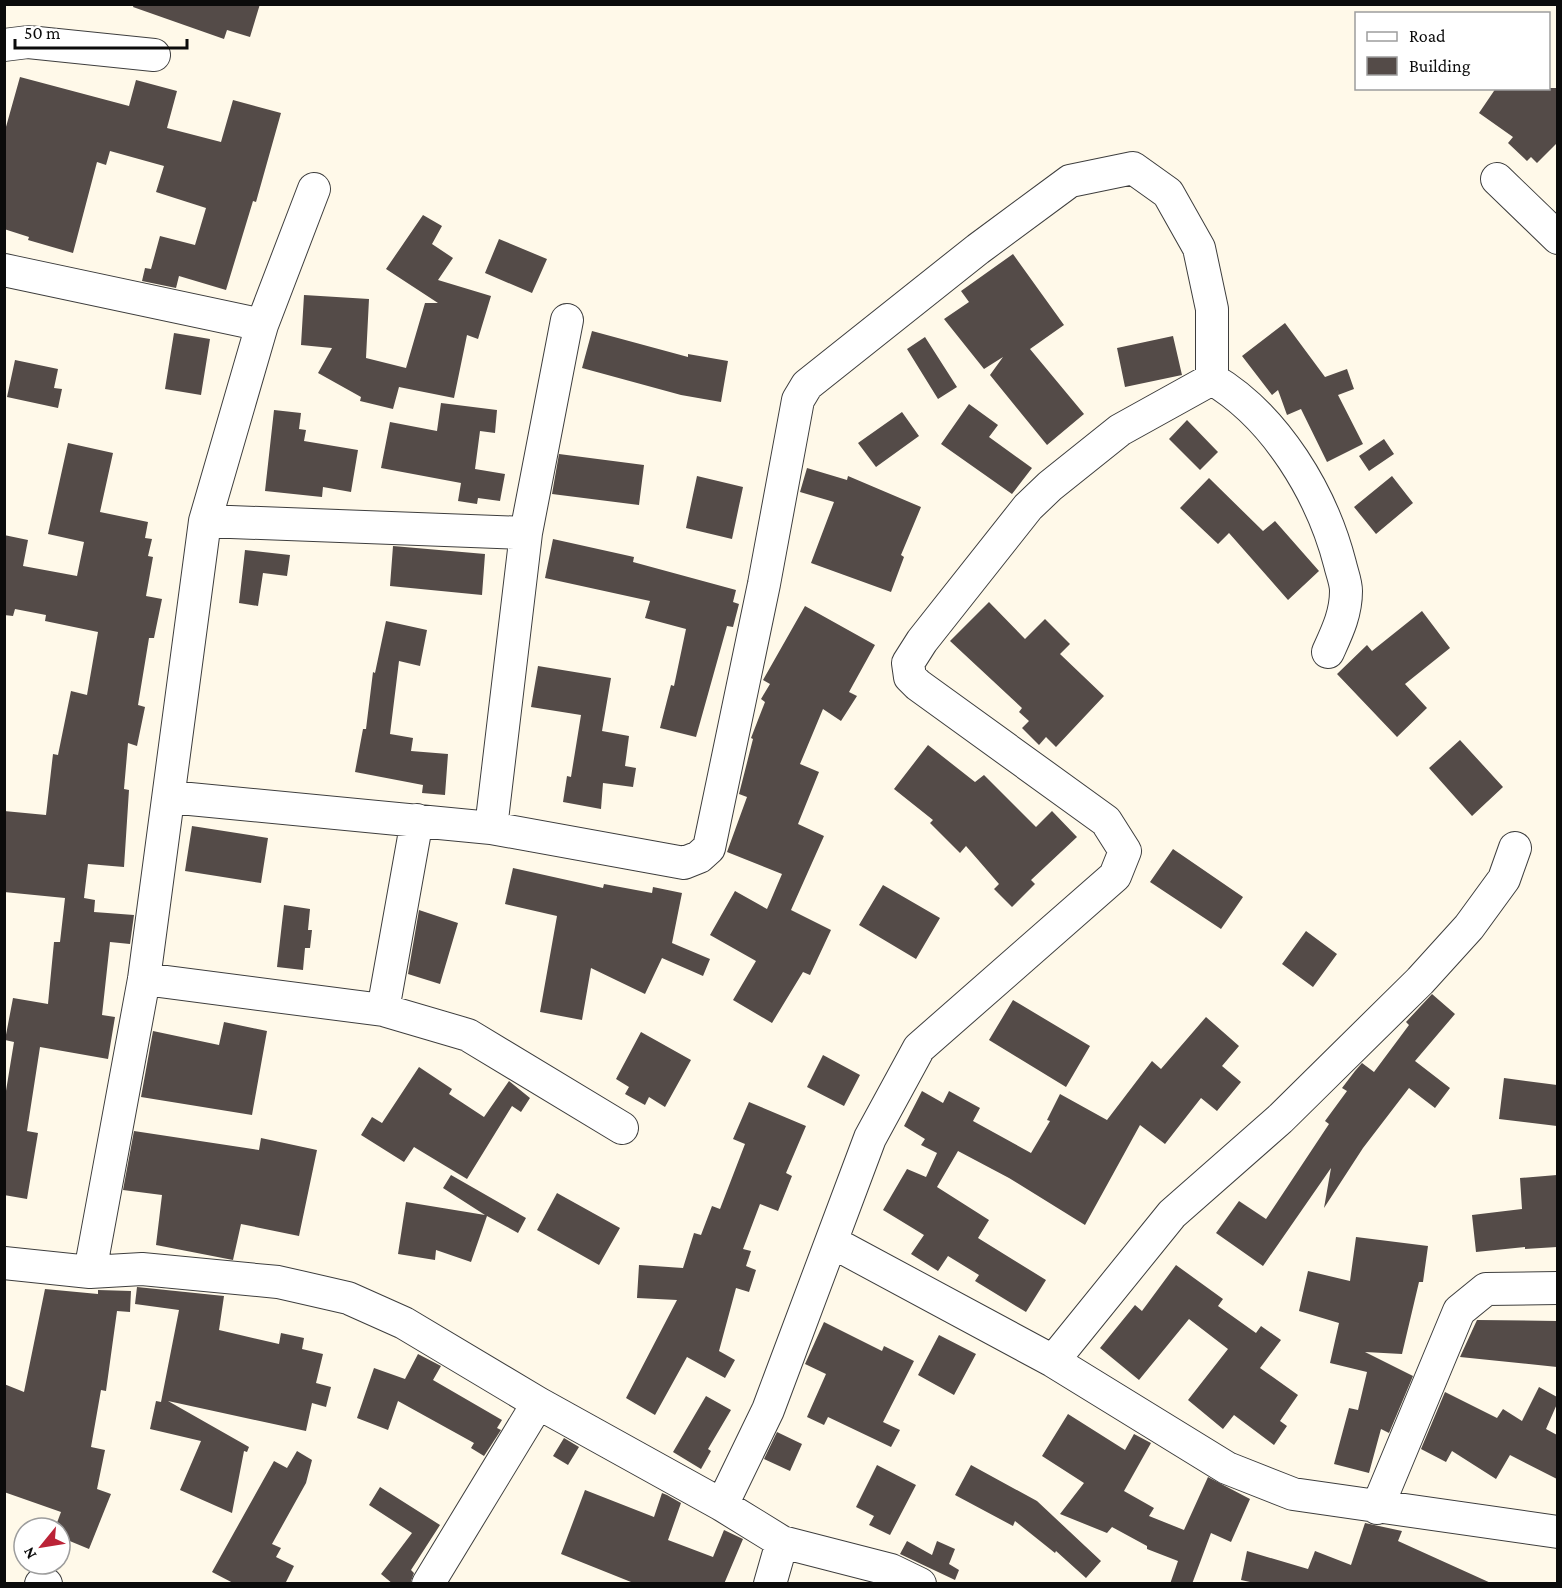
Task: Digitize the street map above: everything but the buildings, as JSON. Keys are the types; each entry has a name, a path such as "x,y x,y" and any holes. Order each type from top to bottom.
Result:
{"street":[{"path":"4,45 28,42 154,55"},
{"path":"169,796 491,828 684,863 699,857 709,848 764,584 798,400 807,385 978,249 1070,181 1133,168 1168,193 1199,248 1212,309 1212,380"},
{"path":"1497,179 1557,238"},
{"path":"90,1272 144,979 205,521 262,325 314,189"},
{"path":"4,270 262,325"},
{"path":"491,828 526,533 567,320"},
{"path":"1212,380 1233,391 1262,419 1283,445 1312,493 1333,536 1346,589 1343,620 1328,652"},
{"path":"722,1505 768,1410 870,1138 918,1048 1115,876 1125,851 1106,821 918,685 910,677 908,663 922,641 1028,507 1050,486 1120,430 1212,380"},
{"path":"205,521 526,533"},
{"path":"383,1010 417,820"},
{"path":"1053,1361 1172,1214 1280,1119 1469,927 1504,879 1515,848"},
{"path":"144,979 383,1010 468,1035 622,1128"},
{"path":"832,1242 1053,1361 1227,1468 1293,1494 1377,1508 1557,1532"},
{"path":"4,1263 90,1272 142,1269 278,1282 348,1298 404,1323 538,1403 722,1505 782,1542 891,1570 920,1584"},
{"path":"1377,1508 1459,1311 1486,1289 1557,1288"},
{"path":"428,1584 538,1403"},
{"path":"770,1584 782,1542"},
{"path":"41,1584 46,1584"}]}
